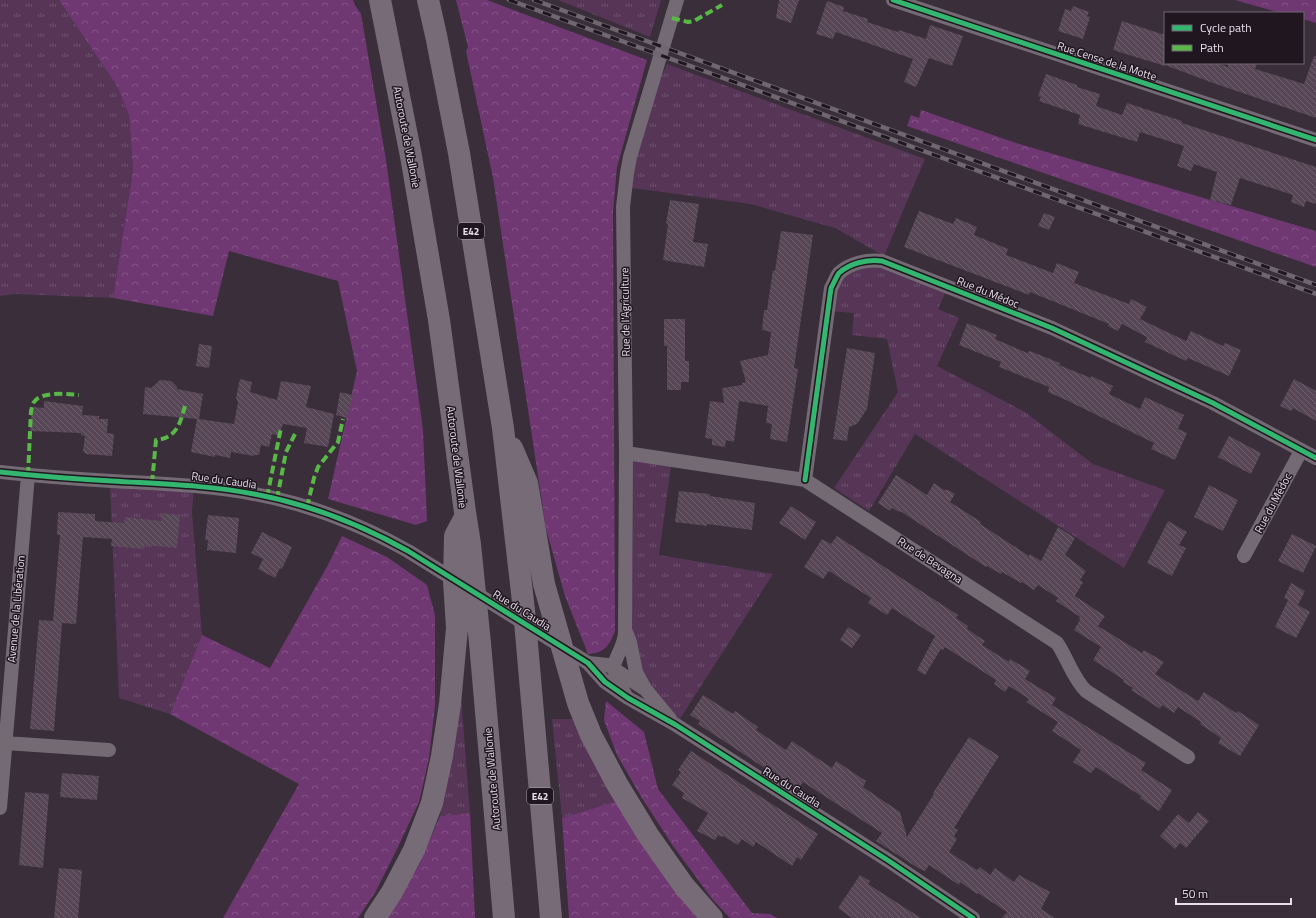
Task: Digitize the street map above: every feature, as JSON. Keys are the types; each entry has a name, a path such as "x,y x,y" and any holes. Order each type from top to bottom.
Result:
{"highway":[{"name":"E42","path":"428,0 459,153 503,428 520,571 551,918"},
{"name":"Autoroute de Wallonie","path":"382,8 411,156 439,320 465,516 462,540 480,643 504,918"},
{"path":"503,428 527,483 544,584 578,703 592,735 617,784 648,835 684,886 712,918"},
{"path":"375,918 392,892 414,850 432,803 442,756 450,704 457,628 454,581 462,540"}],"street":[{"name":"Rue de l'Agriculture","path":"616,678 615,662 625,640 626,632 626,453 623,207 626,173 677,0"},
{"name":"Rue Cense de la Motte","path":"892,0 1316,140"},
{"name":"Rue du Médoc","path":"805,480 831,288 839,274 849,267 865,261 873,260 882,261 1052,328 1213,403 1316,458"},
{"name":"Rue du Médoc","path":"1244,556 1301,451"},
{"name":"Rue de Bevagna","path":"626,453 805,480 1057,643 1064,652 1074,676 1086,691 1188,757"},
{"name":"Rue du Caudia","path":"0,472 226,489 284,500 312,508 360,526 384,537 616,678 646,690 676,725"},
{"name":"Avenue de la Libération","path":"0,808 28,475"},
{"name":"Rue de l'Agriculture","path":"626,632 630,642 633,664 646,690"},
{"path":"593,663 608,659 621,648"},
{"path":"616,678 630,675 633,664"},
{"name":"Rue du Caudia","path":"616,678 628,698 676,725 889,861 973,918"},
{"path":"5,743 109,750"}],"green space":[{"path":"0,0 59,0 117,86 129,115 133,170 113,298 15,294 0,296"},
{"path":"59,0 353,0 361,14 386,160 423,430 427,521 416,525 328,499 357,371 338,281 229,251 213,316 113,298 133,170 129,115 117,86"},
{"path":"456,0 487,0 647,60 617,167 613,212 615,631 606,648 599,652 588,654 565,596 546,529 493,178 466,51 468,47"},
{"path":"558,0 661,0 650,37"},
{"path":"1235,0 1316,0 1316,23 1304,19 1304,12 1277,12"},
{"path":"667,64 925,159 884,256 835,228 751,204 625,187 641,121"},
{"path":"921,110 1016,143 1316,231 1316,267 907,126 911,115 919,118"},
{"path":"865,261 948,287 938,309 959,318 937,366 1025,412 1093,464 1165,490 1124,568 915,434 869,511 834,488 898,392 887,339 852,335 854,313 828,311 831,288"},
{"path":"626,453 672,459 659,555 773,574 676,725 661,708 631,653"},
{"path":"110,481 194,486 192,512 202,635 170,714 119,698"},
{"path":"342,536 387,557 427,585 435,615 435,706 429,758 419,802 376,891 358,918 223,918 299,784 170,714 202,635 270,668 329,563"},
{"path":"460,683 470,813 440,816"},
{"path":"606,701 644,732 658,789 752,913 770,914 777,918 730,918 713,900 673,846 640,795 617,755 604,720"},
{"path":"552,719 576,719 617,801 562,818"},
{"path":"617,801 700,918 569,918 562,818"},
{"path":"470,813 475,918 387,918 419,865 440,816"}],"building":[{"path":"779,0 799,0 791,23 776,18"},
{"path":"827,1 844,7 843,11 868,19 867,22 898,32 899,30 926,39 930,25 963,36 952,66 929,58 916,87 904,82 913,59 836,32 833,39 816,34"},
{"path":"1073,6 1089,12 1087,16 1090,17 1083,39 1058,31 1065,9 1071,11"},
{"path":"1122,21 1164,35 1164,64 1220,64 1228,67 1228,64 1257,64 1255,69 1304,84 1314,56 1316,56 1316,118 1165,65 1113,50"},
{"path":"1046,74 1077,85 1077,87 1100,94 1096,106 1122,115 1127,103 1182,121 1182,123 1316,167 1316,204 1306,201 1304,207 1291,202 1293,195 1240,178 1231,205 1210,200 1217,172 1194,164 1191,171 1177,166 1184,146 1140,132 1137,142 1078,124 1080,115 1039,101 1041,97 1038,96"},
{"path":"670,200 699,204 693,242 708,244 704,267 663,260 668,224 666,223"},
{"path":"919,211 953,224 956,218 977,227 974,235 1008,249 1006,255 1053,273 1057,263 1079,272 1074,283 1129,304 1131,299 1147,307 1140,319 1186,341 1191,331 1223,346 1225,343 1241,350 1229,376 1188,358 1186,361 1145,342 1147,337 1122,324 1118,331 1108,326 1109,324 1030,292 1029,295 904,247"},
{"path":"1044,213 1055,217 1049,230 1038,226"},
{"path":"781,231 813,235 794,368 798,369 787,442 770,439 772,424 766,423 768,406 739,401 734,442 726,440 725,447 712,445 712,439 705,438 710,401 724,403 722,388 742,385 742,383 746,382 740,361 768,355 771,332 762,330 764,310 767,310"},
{"path":"664,319 685,319 685,361 689,361 689,382 681,382 681,390 667,390 667,346 664,346"},
{"path":"967,323 997,335 995,339 1027,353 1030,351 1060,363 1059,365 1091,378 1091,376 1113,386 1109,394 1140,409 1145,397 1184,415 1178,429 1187,433 1175,460 1151,449 1154,443 1048,392 1049,387 999,367 1001,362 959,345"},
{"path":"199,344 212,346 209,368 196,366"},
{"path":"847,348 875,353 867,409 857,424 849,427 847,441 833,439"},
{"path":"240,379 252,382 250,392 277,400 281,381 311,386 306,407 334,414 328,447 304,443 307,428 283,424 279,436 272,434 269,447 261,445 259,455 254,456 231,452 230,458 215,455 215,457 191,452 197,419 143,414 145,387 151,388 160,380 171,381 177,389 203,394 199,419 234,424 238,402 236,398"},
{"path":"1294,379 1316,391 1316,421 1293,408 1291,411 1280,406"},
{"path":"340,392 353,395 347,418 336,415"},
{"path":"44,401 83,406 82,415 99,416 99,419 108,419 107,433 114,434 112,456 86,454 83,451 85,436 81,435 81,433 30,431 32,407 44,408"},
{"path":"1229,436 1261,453 1251,474 1218,457"},
{"path":"896,475 927,495 934,483 944,490 948,490 955,494 950,502 981,522 980,524 1029,556 1030,554 1041,561 1058,527 1075,538 1065,555 1086,571 1080,580 1083,582 1075,596 1105,616 1098,626 1142,653 1144,650 1164,662 1155,674 1198,701 1204,692 1236,713 1238,711 1259,725 1240,756 1218,743 1221,738 1200,724 1201,722 1178,707 1174,713 1162,705 1160,709 1131,690 1133,688 1123,682 1124,680 1093,660 1101,647 1074,630 1080,620 1080,617 1056,601 1058,598 1038,585 1034,590 1002,572 1001,574 987,566 986,567 900,511 899,512 892,508 890,511 878,503"},
{"path":"1209,485 1238,500 1223,531 1194,517"},
{"path":"679,491 710,494 710,496 755,503 752,530 707,524 707,526 675,522"},
{"path":"791,506 816,522 805,540 779,523"},
{"path":"58,512 95,514 95,521 124,523 125,517 161,521 162,513 180,515 177,548 145,545 144,549 111,546 112,539 83,537 76,624 62,623 54,731 30,729 39,620 53,621 60,535 57,535"},
{"path":"208,515 239,518 236,553 207,550 208,540 205,540"},
{"path":"1168,521 1187,532 1179,545 1186,548 1172,576 1147,563"},
{"path":"262,532 292,547 282,569 280,568 275,578 258,569 263,559 251,553"},
{"path":"1292,534 1316,546 1303,573 1278,561"},
{"path":"837,536 958,615 956,618 968,626 967,629 985,641 982,645 1009,662 1010,659 1030,671 1025,679 1056,698 1052,705 1146,763 1141,770 1172,790 1159,811 1140,798 1141,796 1096,767 1091,773 1073,762 1081,750 1052,731 1058,722 1026,702 1029,699 1009,686 1005,692 994,684 996,680 945,647 943,650 941,649 925,675 917,670 935,636 892,608 887,615 868,603 871,598 829,571 823,579 804,567 822,539 831,544"},
{"path":"1291,583 1305,591 1298,605 1310,612 1296,638 1275,627 1288,600 1284,598"},
{"path":"848,627 861,635 852,648 840,640"},
{"path":"703,695 733,714 735,711 758,727 756,730 786,750 792,741 832,768 836,761 866,781 863,787 900,812 907,837 969,737 977,742 999,756 954,828 958,830 954,836 957,839 949,852 977,870 980,867 990,875 995,868 1014,882 1019,875 1050,892 1041,909 1055,918 1002,918 1007,912 960,882 959,885 929,865 925,871 918,868 876,841 882,833 803,782 798,790 698,724 700,721 690,715"},
{"path":"691,751 818,834 801,860 797,857 792,866 756,842 753,847 742,839 738,845 723,836 718,835 715,840 697,831 708,813 682,798 684,793 672,785 681,772 678,770"},
{"path":"62,773 99,776 97,800 60,797"},
{"path":"25,792 49,794 43,868 19,865"},
{"path":"1198,812 1209,821 1186,848 1180,843 1175,849 1160,836 1178,814 1189,823"},
{"path":"59,868 82,870 78,918 54,918"},
{"path":"860,875 870,881 868,884 921,918 852,918 838,908"}],"railway":[{"path":"509,0 1316,294"},
{"path":"534,0 1316,285"}],"marked path":[{"path":"672,18 688,22 694,21 722,5"},
{"path":"28,475 32,405 37,398 42,396 62,394 79,395"},
{"path":"152,483 156,440 163,439 173,433 179,424 185,406"},
{"path":"307,507 318,467 338,442 343,419"},
{"path":"267,497 281,428"},
{"path":"277,499 286,452 295,434"}],"cycle path":[{"path":"893,0 1316,140"},
{"path":"805,480 831,288 839,273 843,270 859,262 871,261 882,261 1052,328 1213,403 1316,458"},
{"path":"0,472 183,485 236,491 274,498 314,509 371,532 408,551 588,663 605,682 628,698 676,725 889,861 973,918"}]}
